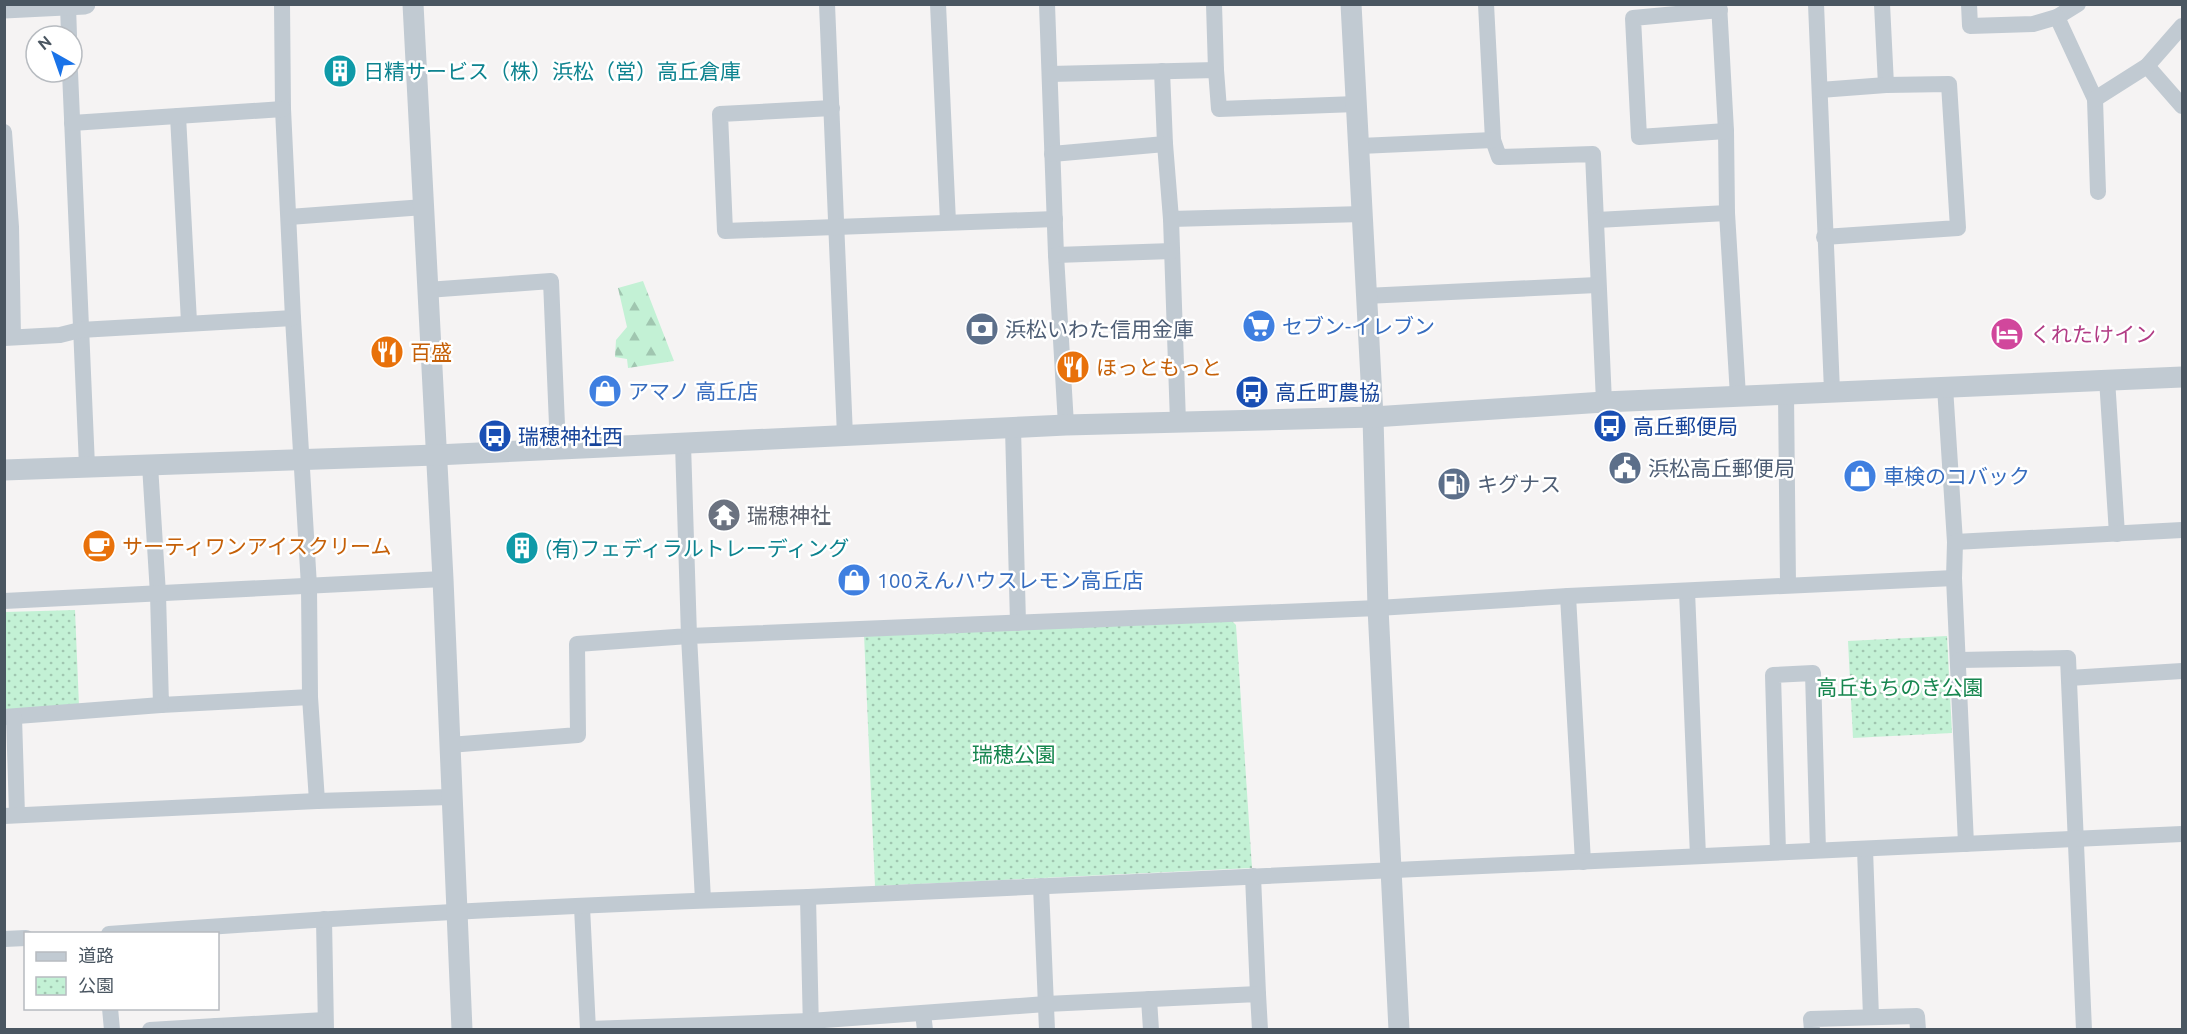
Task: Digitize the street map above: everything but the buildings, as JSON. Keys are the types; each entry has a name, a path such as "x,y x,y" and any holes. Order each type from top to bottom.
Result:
{"street":[{"path":"282,4 283,109 309,586 310,697 317,801"},
{"path":"413,4 462,1029"},
{"path":"826,4 845,436"},
{"path":"938,4 948,222"},
{"path":"1047,4 1054,219 1066,425"},
{"path":"1214,4 1219,109 1356,104"},
{"path":"1351,4 1373,417 1378,608 1399,1029"},
{"path":"1486,4 1493,140 1498,157 1593,154 1604,402"},
{"path":"1816,4 1832,391"},
{"path":"1882,4 1886,85"},
{"path":"1969,4 1970,26 2033,24 2057,17 2078,4"},
{"path":"4,8 76,5 72,24"},
{"path":"1726,131 1639,137 1634,18 1719,7 1726,131 1727,213 1738,396"},
{"path":"2057,17 2095,99 2098,192"},
{"path":"2095,99 2147,66 2182,26"},
{"path":"2147,66 2182,106"},
{"path":"1050,74 1216,70"},
{"path":"1162,71 1171,219 1178,422"},
{"path":"70,84 87,466"},
{"path":"1820,90 1886,85 1949,84 1958,228 1824,237"},
{"path":"832,108 720,114 725,231 1054,219"},
{"path":"72,123 283,109"},
{"path":"178,116 189,322"},
{"path":"4,132 9,338 60,336 80,330 189,322 293,318"},
{"path":"1360,146 1493,140"},
{"path":"1052,154 1165,144"},
{"path":"289,217 424,207"},
{"path":"1171,219 1363,213"},
{"path":"1597,220 1727,213"},
{"path":"1056,255 1172,251"},
{"path":"427,290 551,281 558,449"},
{"path":"1365,296 1598,285"},
{"path":"4,470 436,455 1066,425 1373,417 1604,402 2182,377"},
{"path":"2107,379 2117,534"},
{"path":"1945,387 1955,542 1954,578 1966,844"},
{"path":"1786,394 1788,585"},
{"path":"1013,428 1018,623"},
{"path":"683,444 689,636 703,900"},
{"path":"150,465 158,594 161,705"},
{"path":"1955,542 2182,531"},
{"path":"449,745 578,735 577,644 689,636 1378,608 1568,596 1954,578"},
{"path":"4,601 442,579"},
{"path":"1687,591 1698,856"},
{"path":"1568,596 1583,862"},
{"path":"1959,660 2068,657 2084,1029"},
{"path":"2069,678 2182,671"},
{"path":"1778,852 1773,675 1813,673 1818,850"},
{"path":"310,697 161,705 9,717 11,816 450,797"},
{"path":"124,932 324,919 703,900 2182,834"},
{"path":"1865,849 1871,1017"},
{"path":"1252,876 1260,1029"},
{"path":"1041,886 1047,1029"},
{"path":"808,897 811,1025"},
{"path":"582,907 588,1029 924,1022 1046,1004 1258,994"},
{"path":"150,1029 326,1025 324,919"},
{"path":"4,939 24,938"},
{"path":"1149,999 1151,1029"},
{"path":"110,1010 112,1029"},
{"path":"1812,1029 1811,1019 1917,1016 1918,1029"}],"green space":[{"path":"643,281 674,361 628,368 627,359 615,357 616,340 627,327 618,288"},
{"path":"75,610 79,706 5,711 5,612"},
{"name":"瑞穂公園","path":"1229,618 1236,625 1252,868 875,886 864,634"},
{"name":"高丘もちのき公園","path":"1947,636 1952,733 1853,738 1848,641"}],"place":[{"name":"日精サービス（株）浜松（営）高丘倉庫","path":"340,71"},
{"name":"セブン-イレブン","path":"1259,326"},
{"name":"浜松いわた信用金庫","path":"982,329"},
{"name":"くれたけイン","path":"2007,334"},
{"name":"百盛","path":"387,352"},
{"name":"ほっともっと","path":"1073,367"},
{"name":"アマノ 高丘店","path":"605,391"},
{"name":"高丘町農協","path":"1252,392"},
{"name":"高丘郵便局","path":"1610,426"},
{"name":"瑞穂神社西","path":"495,436"},
{"name":"浜松高丘郵便局","path":"1625,468"},
{"name":"車検のコバック","path":"1860,476"},
{"name":"キグナス","path":"1454,484"},
{"name":"瑞穂神社","path":"724,515"},
{"name":"サーティワンアイスクリーム","path":"99,546"},
{"name":"(有)フェディラルトレーディング","path":"522,548"},
{"name":"100えんハウスレモン高丘店","path":"854,580"}]}
